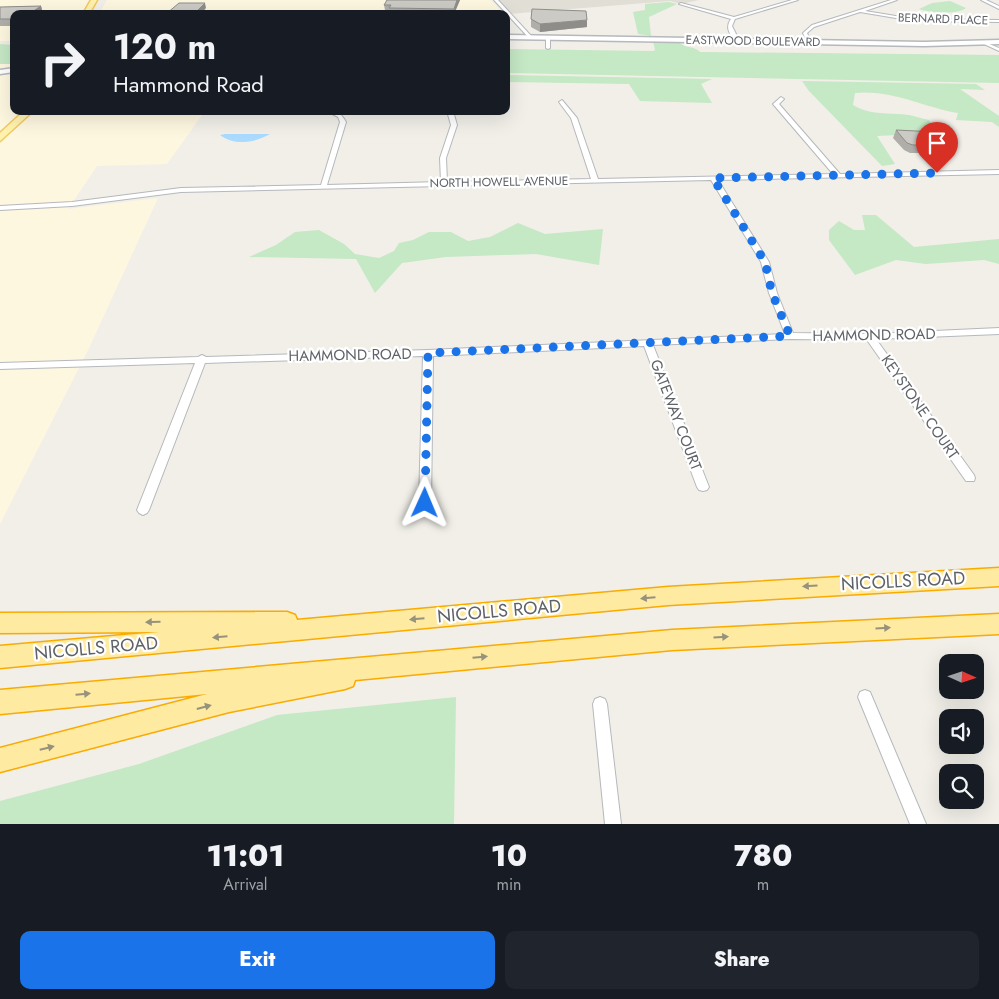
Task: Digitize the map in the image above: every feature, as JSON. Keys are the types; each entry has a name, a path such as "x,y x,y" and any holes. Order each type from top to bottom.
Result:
{"highway":[{"name":"NICOLLS ROAD","path":"0,657 769,588 999,577"},
{"path":"0,623 253,621 359,624"},
{"path":"0,702 432,661 786,633 999,624"},
{"path":"0,760 229,700 432,661"}],"main road":[{"path":"0,138 24,115"}],"street":[{"path":"496,0 505,10"},
{"path":"694,1 681,4 734,18 796,0"},
{"path":"809,41 805,33 811,27 895,0"},
{"path":"983,0 999,8"},
{"name":"BERNARD PLACE","path":"858,11 914,20 999,21"},
{"path":"510,15 531,37"},
{"path":"734,18 729,27 737,40"},
{"name":"EASTWOOD BOULEVARD","path":"510,37 999,42"},
{"path":"548,38 548,48"},
{"path":"984,42 999,50"},
{"path":"781,99 776,104 838,175"},
{"path":"562,102 574,118 595,181"},
{"path":"324,185 343,122 338,115"},
{"path":"444,183 443,157 454,130 452,115"},
{"name":"NORTH HOWELL AVENUE","path":"0,208 72,204 181,190 324,185 999,172"},
{"path":"713,178 765,262 772,293 790,336"},
{"name":"HAMMOND ROAD","path":"0,366 202,358 428,353 790,336 870,337 999,331"},
{"name":"KEYSTONE COURT","path":"870,337 970,478"},
{"name":"GATEWAY COURT","path":"648,344 703,487"},
{"path":"425,503 428,353"},
{"path":"143,510 202,358"},
{"path":"865,697 918,824"},
{"path":"600,704 613,824"}],"shaded area":[{"path":"0,0 90,0 87,10 10,10 10,41 0,41"},
{"path":"107,0 491,0 500,10 101,10"},
{"path":"496,0 699,0 681,4 670,1 510,14 510,10 505,10"},
{"path":"0,64 10,64 10,115 202,115 167,164 97,166 68,209 158,198 89,348 0,524"}],"green space":[{"path":"950,1 966,8 956,12 943,13 919,9 932,3"},
{"path":"669,2 677,4 649,17 651,36 638,34 633,12 645,10 645,4"},
{"path":"653,41 679,42 700,52 999,55 999,83 510,73 510,49 655,50"},
{"path":"0,44 10,45 10,64 0,64"},
{"path":"510,75 712,79 701,84 712,103 640,101 629,84 510,82"},
{"path":"802,81 976,84 985,90 960,89 999,116 999,127 992,122 956,120 958,113 894,96 868,92 855,93 853,105 859,108 875,113 906,115 929,120 937,133 877,136 895,164 882,166 809,91"},
{"path":"862,215 876,215 914,247 999,239 999,264 984,260 926,264 896,260 855,275 829,240 829,230 839,221 854,230 865,230"},
{"path":"518,223 545,234 603,229 599,265 536,254 446,257 402,263 375,293 356,259 249,257 276,245 295,232 319,230 344,244 355,254 379,258 394,251 399,243 413,240 429,232 451,232 468,241 490,237"},
{"path":"456,697 454,824 0,824 0,801 139,764 277,715"}],"water":[{"path":"270,134 258,140 238,142 220,135"}],"building":[{"path":"387,0 457,0 454,9 389,8 391,5 384,5"},
{"path":"179,3 205,3 198,10 171,10"},
{"path":"41,6 35,10 10,10 10,19 0,19 0,7"},
{"path":"532,9 586,11 587,20 540,24 531,19"},
{"path":"896,130 936,132 949,142 913,145 907,143"}],"route":[{"path":"425,503 428,353 790,336 772,293 765,262 713,178 937,173"}]}
